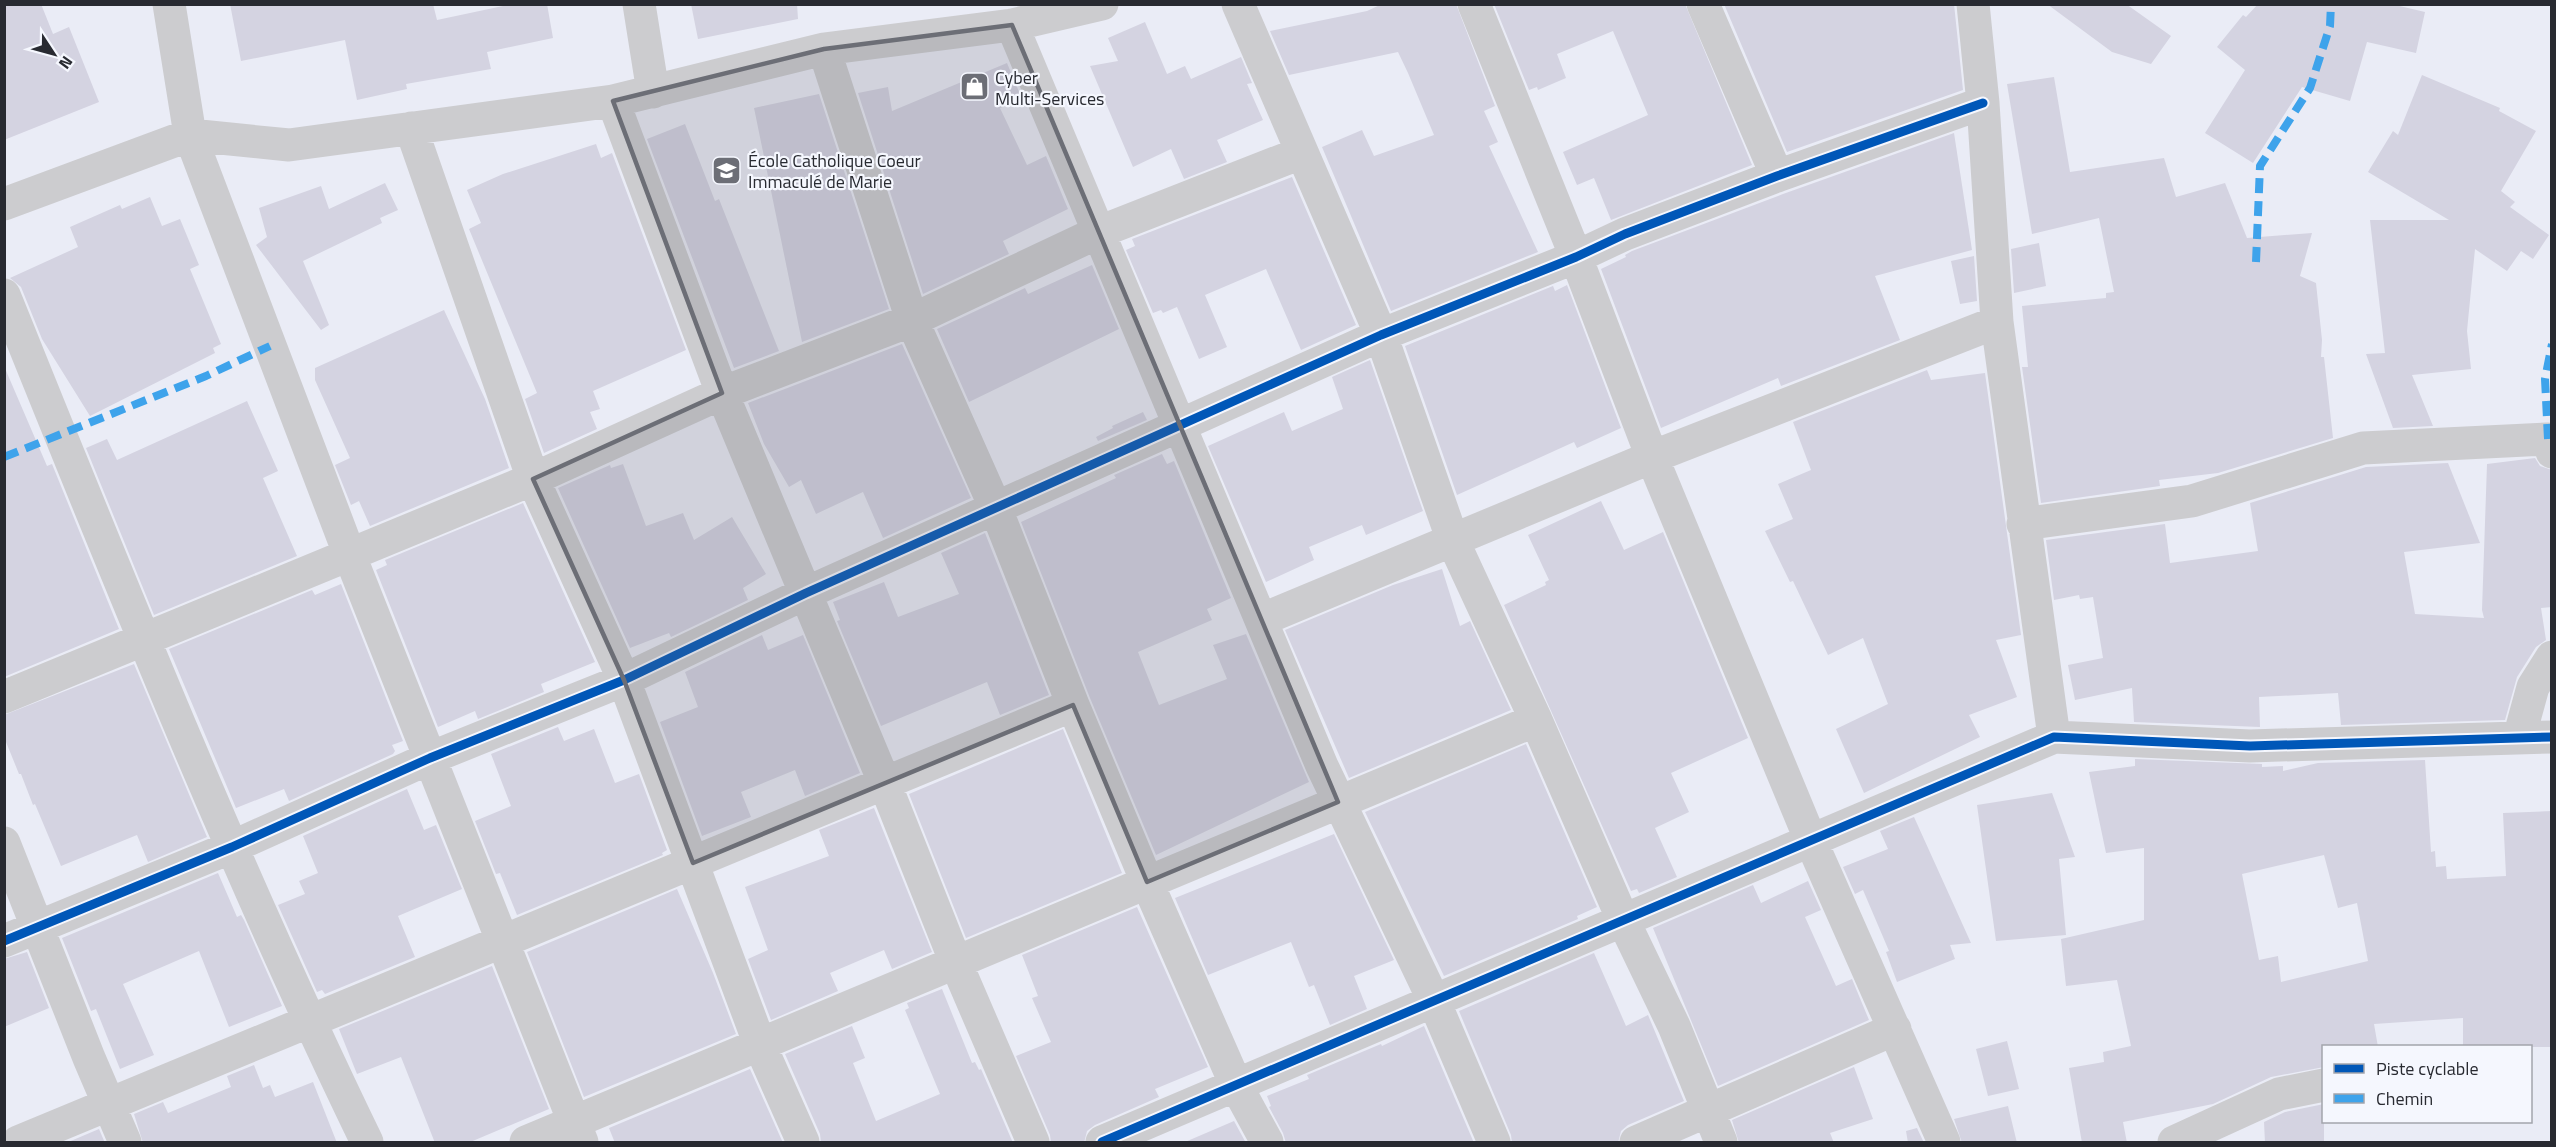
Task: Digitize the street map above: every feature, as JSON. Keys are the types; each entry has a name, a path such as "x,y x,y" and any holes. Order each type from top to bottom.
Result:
{"street":[{"path":"169,4 190,135 350,556 578,1133"},
{"path":"639,4 653,92"},
{"path":"1238,4 1381,335 1453,541 1536,720 1623,920 1674,1026 1721,1143"},
{"path":"1474,4 1576,257 1652,458 1811,841 1944,1143"},
{"path":"1703,4 1777,176"},
{"path":"1973,4 1983,103 1997,322 2054,737"},
{"path":"4,204 190,135 289,145 613,101 824,49 1012,25 1085,6"},
{"path":"1012,25 1338,802 1434,1001 1494,1143"},
{"path":"824,49 912,320 996,509 1073,705 1147,882 1236,1085 1267,1143"},
{"path":"613,101 722,393 885,784 956,963 1033,1143"},
{"path":"4,941 232,847 430,758 624,680 806,593 1381,335 1576,257 1625,234 1777,176 1983,103"},
{"path":"411,128 533,479 624,680 760,1045 802,1143"},
{"path":"4,697 533,479 722,393 912,320 1099,232 1301,153"},
{"path":"4,295 143,638 232,847 309,1022 367,1143"},
{"path":"1262,620 1652,458 1997,322"},
{"path":"2023,524 2192,501 2363,448 2548,439 2552,452"},
{"path":"2519,738 2533,687 2552,657"},
{"path":"18,1143 1073,705"},
{"path":"526,1143 578,1133 760,1045 1536,720"},
{"path":"1102,1143 2054,737 2250,746 2552,737"},
{"path":"4,843 36,928 126,1143"},
{"path":"1636,1143 1895,1029"},
{"path":"2174,1143 2279,1094 2322,1085"}],"highlighted area":[{"path":"1012,25 1338,802 1147,882 1073,705 693,863 624,680 533,479 722,393 613,101 824,49"}],"building":[{"path":"4,4 41,4 53,34 69,27 99,102 4,140"},
{"path":"230,4 433,4 437,20 512,4 547,4 553,38 487,52 491,69 406,84 407,89 357,100 345,40 241,61"},
{"path":"691,4 797,4 798,19 698,39"},
{"path":"1382,4 1456,4 1495,106 1484,111 1498,142 1489,146 1538,252 1391,311 1322,147 1362,130 1374,156 1434,135 1408,73 1398,52 1289,75 1270,31 1367,11"},
{"path":"1494,4 1685,4 1752,165 1611,220 1594,178 1577,185 1563,152 1648,115 1613,31 1557,54 1566,78 1538,90 1537,87 1529,90"},
{"path":"1724,4 1954,4 1963,90 1787,152"},
{"path":"2047,4 2126,4 2171,36 2151,64 2112,52"},
{"path":"2258,4 2391,4 2425,12 2416,53 2367,42 2350,101 2302,87 2253,163 2205,133 2245,70 2217,47 2243,15 2246,17"},
{"path":"1145,22 1167,74 1185,66 1191,79 1241,57 1252,83 1247,84 1263,120 1217,140 1227,162 1184,179 1171,149 1133,167 1090,66 1118,61 1108,38"},
{"path":"1007,63 1022,99 1000,108 1027,165 1046,156 1068,209 1003,241 1009,254 923,294 858,93 888,87 892,111"},
{"path":"2422,75 2500,108 2499,111 2536,131 2501,191 2515,202 2510,207 2549,235 2533,259 2521,251 2507,271 2475,249 2467,331 2471,369 2412,375 2433,426 2393,428 2366,354 2385,353 2370,220 2449,220 2368,172 2393,131 2398,135"},
{"path":"2054,77 2070,172 2164,158 2176,197 2225,183 2247,238 2312,233 2300,276 2316,283 2322,340 2321,357 2324,357 2333,438 2218,473 2159,480 2160,486 2041,503 2022,367 2028,367 2022,306 2106,298 2106,293 2114,292 2099,218 2032,234 2007,84"},
{"path":"819,94 889,309 802,342 754,108"},
{"path":"685,124 715,201 719,199 779,351 734,368 647,139"},
{"path":"1954,133 1972,250 1875,276 1900,340 1781,386 1778,378 1661,428 1601,269 1626,257 1625,255 1632,251"},
{"path":"596,144 601,158 612,153 686,350 593,391 600,409 590,412 597,429 544,453 525,399 537,393 469,229 481,223 467,190 503,174"},
{"path":"1292,177 1356,325 1301,350 1266,269 1205,295 1227,347 1199,359 1177,307 1163,313 1161,310 1153,313 1126,250 1135,246 1132,239"},
{"path":"385,183 398,210 380,218 382,223 303,261 329,325 321,330 256,245 267,237 259,208 321,186 329,209"},
{"path":"150,197 162,226 180,219 199,265 190,269 221,344 213,348 215,353 90,416 42,339 21,287 10,278 78,247 70,227 120,205 122,209"},
{"path":"2039,243 2046,286 2014,293 2011,249"},
{"path":"1974,256 1977,301 1960,304 1951,261"},
{"path":"1092,265 1119,329 969,402 937,329 1025,288 1028,294"},
{"path":"1567,285 1621,428 1577,448 1574,442 1457,495 1405,346 1553,286 1555,291"},
{"path":"444,310 485,399 509,468 370,526 359,501 351,505 335,465 350,458 315,380 315,368"},
{"path":"902,344 971,498 883,538 863,492 816,514 801,480 789,487 764,444 748,403"},
{"path":"1370,360 1423,511 1366,535 1362,525 1309,547 1314,560 1266,582 1208,446 1284,412 1292,431 1343,409 1332,377"},
{"path":"4,366 47,466 52,464 119,629 4,677"},
{"path":"1927,370 1931,380 1985,373 2021,635 1996,640 2017,697 1969,715 1980,737 1864,793 1836,729 1888,704 1863,638 1828,655 1793,581 1790,582 1765,531 1793,519 1778,484 1811,470 1793,422"},
{"path":"247,401 278,471 263,478 297,556 154,615 86,448 107,439 117,460"},
{"path":"1143,412 1147,420 1098,441 1096,437 1113,428 1112,426"},
{"path":"1162,454 1167,464 1174,461 1231,598 1207,609 1212,620 1138,652 1159,705 1227,679 1213,645 1246,634 1309,782 1156,855 1090,698 1021,522 1116,478 1114,475"},
{"path":"2535,458 2540,466 2552,470 2552,607 2541,608 2546,640 2536,647 2517,677 2505,720 2341,725 2338,693 2259,697 2260,727 2134,722 2132,688 2075,700 2068,665 2103,658 2093,597 2080,599 2079,595 2054,600 2046,540 2165,524 2170,563 2258,551 2250,503 2366,467 2448,463 2480,543 2404,552 2415,614 2484,618 2482,610 2487,464"},
{"path":"623,464 646,526 683,513 694,540 732,517 766,574 743,588 748,600 671,637 669,633 630,648 558,488 610,465 611,468"},
{"path":"1601,501 1624,550 1663,532 1748,738 1671,773 1689,812 1655,828 1677,877 1639,893 1637,889 1631,891 1504,605 1546,585 1545,582 1549,580 1528,535"},
{"path":"523,503 595,662 541,684 544,692 478,719 475,711 438,727 376,570 387,565 385,560"},
{"path":"985,533 1049,695 1000,715 987,682 881,726 837,621 840,620 833,602 884,582 898,617 959,594 941,553"},
{"path":"1442,569 1460,626 1470,621 1511,710 1349,778 1285,630 1393,585"},
{"path":"341,584 403,741 392,745 395,751 393,754 289,801 284,789 236,808 169,649 312,590 315,595"},
{"path":"762,635 768,650 803,635 860,773 805,796 795,770 741,792 751,817 702,836 660,722 698,707 685,672"},
{"path":"134,664 207,837 148,862 137,835 61,866 4,737 4,715"},
{"path":"558,727 564,741 594,729 615,783 639,774 667,850 662,853 663,855 517,915 500,873 496,874 475,821 511,806 491,754"},
{"path":"1063,729 1122,873 966,938 909,794"},
{"path":"1526,744 1597,907 1577,916 1578,919 1444,976 1365,812"},
{"path":"2135,759 2262,764 2262,767 2283,766 2283,771 2318,763 2425,760 2431,852 2435,851 2436,867 2446,866 2447,879 2506,876 2503,813 2552,811 2552,1047 2463,1045 2463,1018 2374,1024 2378,1045 2322,1045 2322,1067 2271,1077 2213,1104 2123,1122 2127,1143 2082,1143 2069,1068 2104,1062 2103,1052 2131,1046 2117,980 2066,986 2061,939 2144,920 2144,848 2106,853 2089,772 2135,766","holes":["2324,855 2338,908 2357,903 2368,961 2281,982 2278,956 2259,960 2242,874"]},
{"path":"407,789 424,830 436,825 462,889 398,916 415,957 325,994 322,990 317,992 278,905 305,894 299,881 318,873 303,836"},
{"path":"2052,793 2075,857 2059,859 2066,935 1996,941 1977,805"},
{"path":"874,808 932,952 892,969 884,950 830,973 838,991 771,1020 748,959 768,950 745,887 829,856 819,830"},
{"path":"1914,817 1971,943 1950,945 1955,959 1897,982 1886,952 1889,951 1863,890 1855,894 1843,867 1888,849 1880,831"},
{"path":"1334,834 1394,960 1354,976 1367,1009 1330,1025 1314,985 1309,987 1291,942 1208,975 1175,898"},
{"path":"218,873 237,917 241,915 244,920 282,1006 229,1027 199,951 123,984 154,1055 120,1069 96,1009 91,1011 62,938"},
{"path":"1808,881 1821,910 1805,917 1836,986 1852,979 1869,1020 1718,1086 1653,928 1753,885 1761,903"},
{"path":"677,889 736,1034 584,1097 527,952"},
{"path":"1137,907 1208,1067 1155,1089 1159,1097 1095,1125 1087,1131 1084,1143 1051,1143 1050,1135 1016,1056 1051,1042 1032,998 1038,996 1022,955"},
{"path":"27,952 49,1008 4,1027 4,959"},
{"path":"1594,953 1626,1026 1648,1015 1684,1101 1628,1125 1621,1131 1618,1143 1512,1143 1511,1135 1459,1011"},
{"path":"492,966 549,1109 468,1143 435,1143 401,1057 357,1074 339,1029"},
{"path":"942,989 972,1063 975,1062 979,1070 981,1069 1013,1143 821,1143 820,1134 785,1054 852,1026 865,1058 853,1063 876,1121 940,1094 905,1010 909,1008 907,1003"},
{"path":"1424,1026 1474,1143 1286,1143 1269,1107 1271,1106 1267,1096 1309,1079 1307,1075 1381,1044 1382,1046"},
{"path":"2007,1041 2019,1089 1988,1096 1976,1049"},
{"path":"254,1065 263,1088 270,1085 275,1097 313,1082 337,1143 143,1143 134,1114 163,1102 168,1113 231,1087 227,1076"},
{"path":"1854,1067 1873,1119 1830,1133 1834,1143 1739,1143 1732,1120"},
{"path":"750,1069 783,1143 615,1143 609,1128"},
{"path":"2322,1104 2324,1143 2265,1143 2264,1122 2285,1112"},
{"path":"2008,1106 2017,1143 1962,1143 1954,1119"},
{"path":"1234,1121 1246,1143 1185,1143 1185,1142"},
{"path":"1917,1128 1924,1143 1908,1143 1906,1131"},
{"path":"99,1129 105,1143 66,1143"}],"marked path":[{"path":"2256,262 2260,166 2310,88 2330,26 2331,4"},
{"path":"2548,439 2545,379 2552,344"},
{"path":"4,457 206,376 270,346"}],"cycle path":[{"path":"4,941 232,847 430,758 624,680 806,593 1381,335 1576,257 1625,234 1777,176 1983,103"},
{"path":"1102,1142 2054,737 2250,746 2552,737"}],"place":[{"name":"Cyber Multi-Services","path":"974,87"},
{"name":"École Catholique Coeur Immaculé de Marie","path":"727,170"}]}
